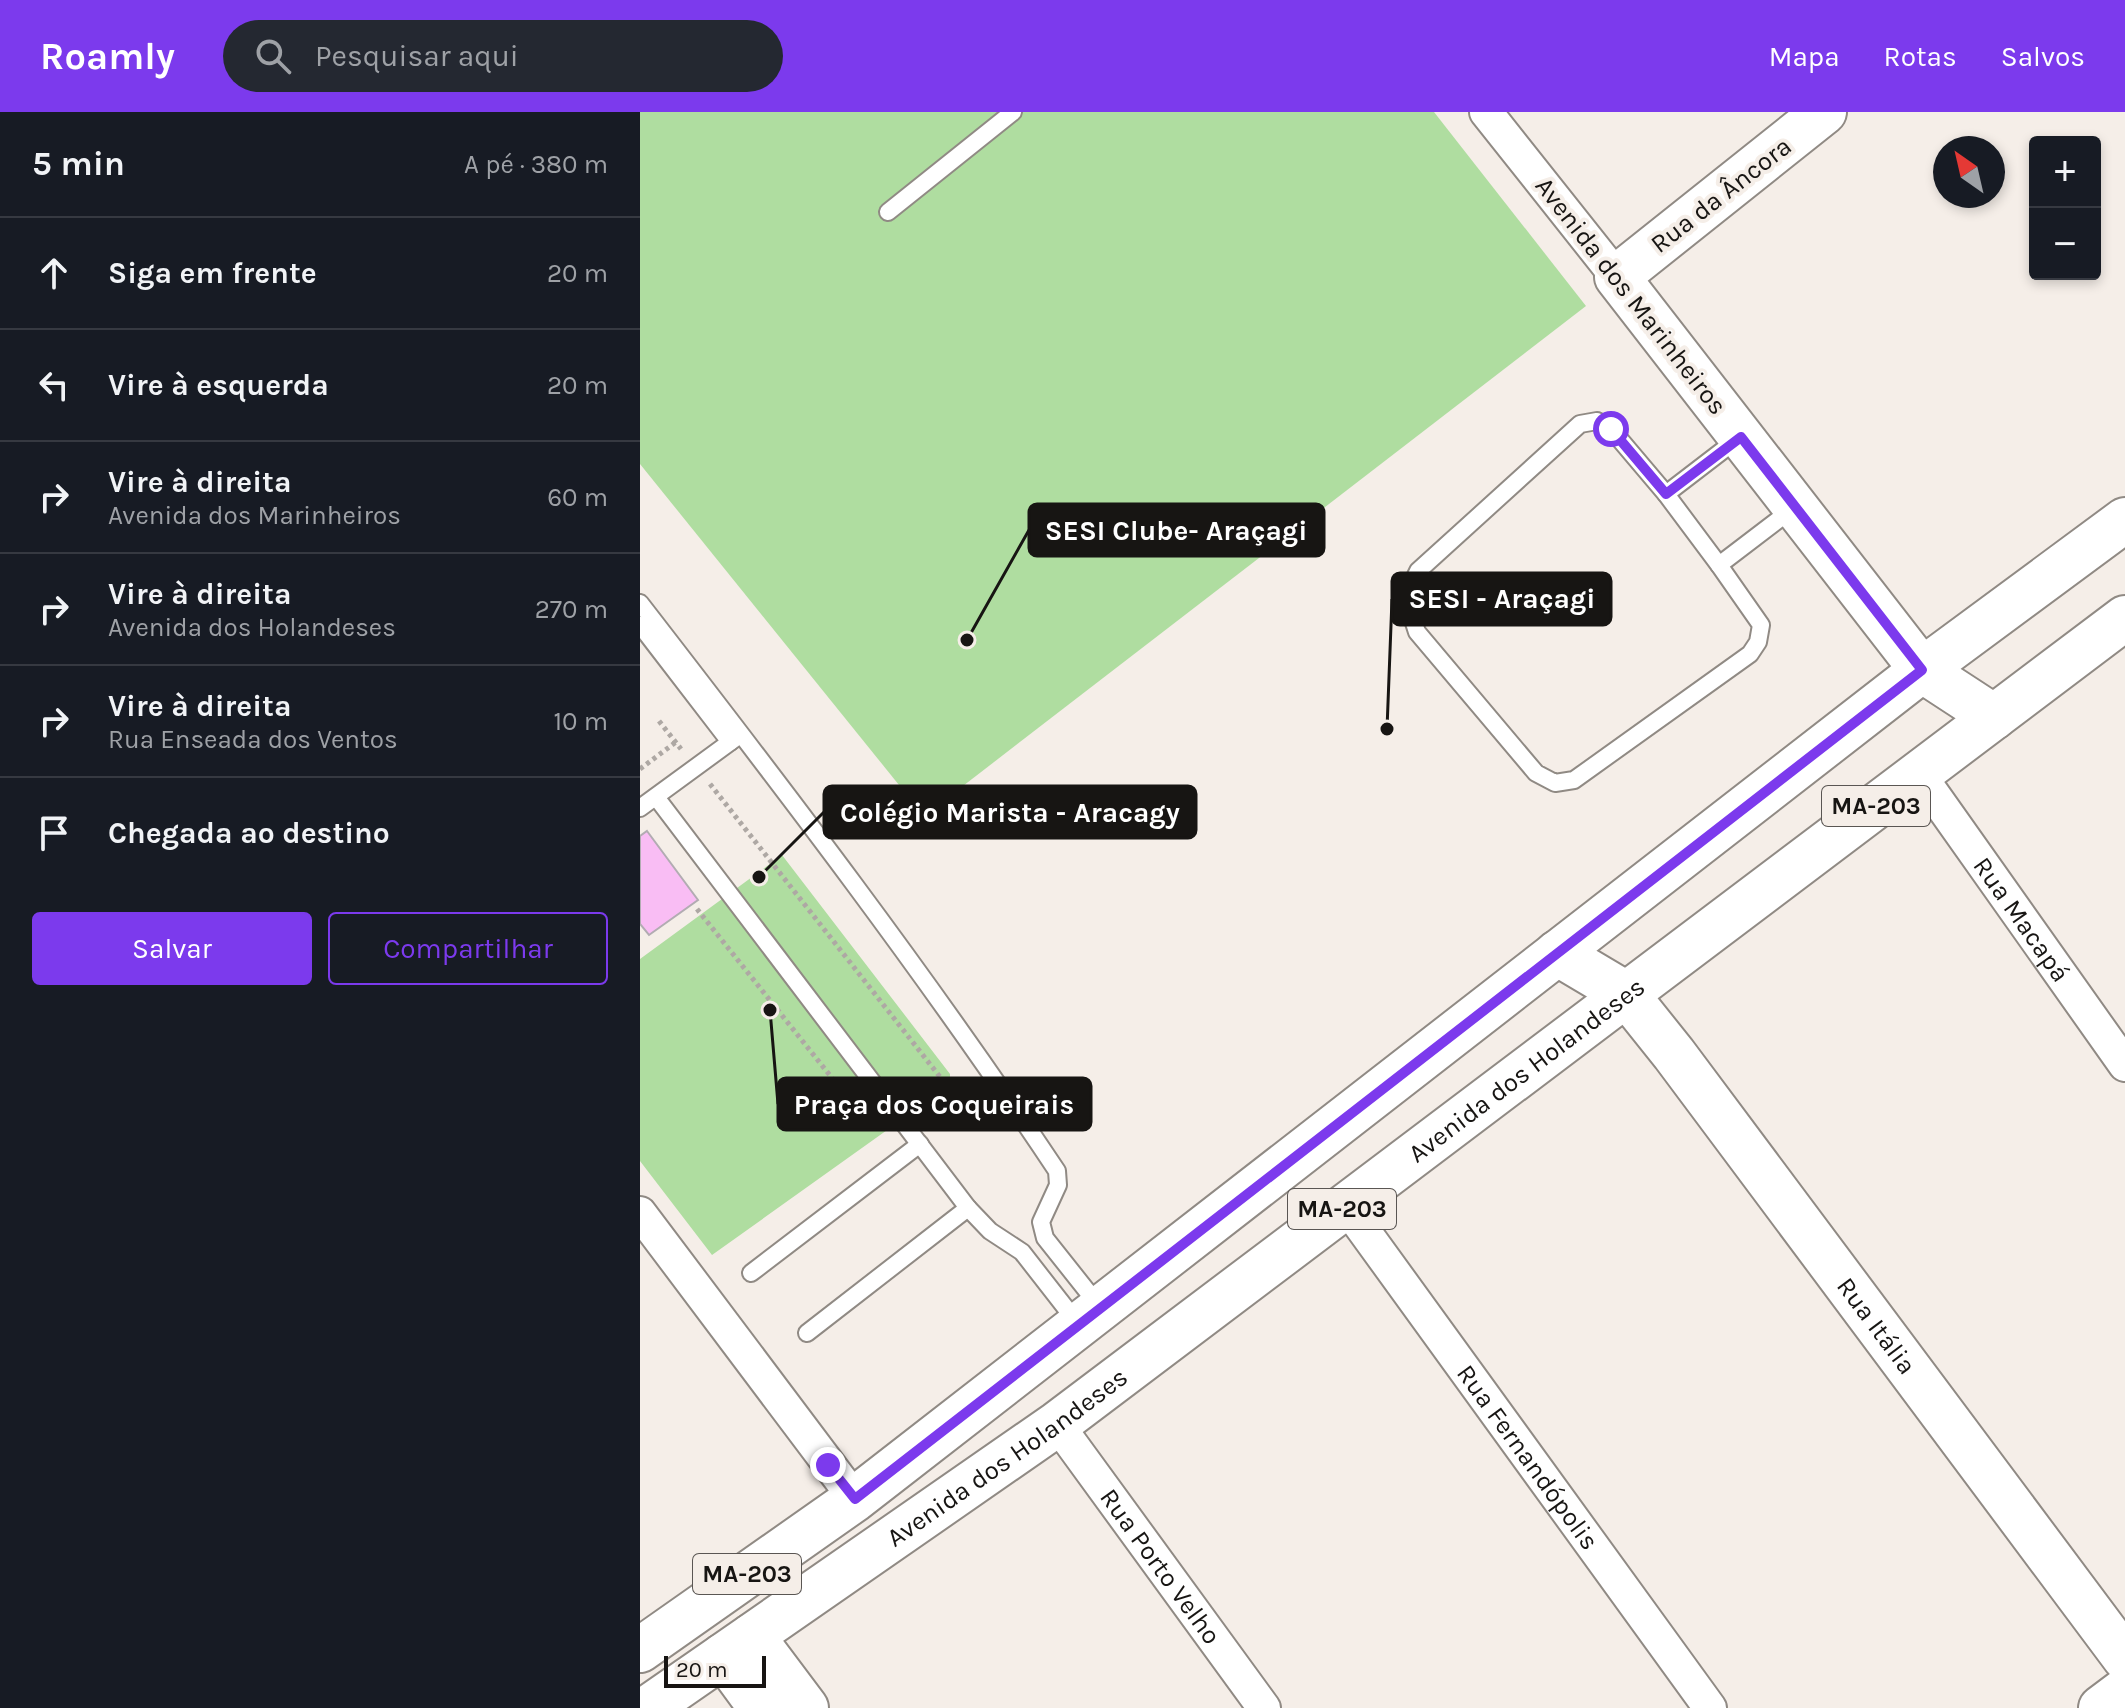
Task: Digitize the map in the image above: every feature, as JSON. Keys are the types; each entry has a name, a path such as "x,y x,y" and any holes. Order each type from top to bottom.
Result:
{"main road":[{"name":"Rua da Âncora","path":"1617,277 1824,112"},
{"name":"Avenida dos Marinheiros","path":"1617,277 1922,670 1994,717"},
{"name":"Avenida dos Holandeses","path":"640,1650 855,1499 1922,670 2125,520"},
{"name":"Avenida dos Holandeses","path":"648,1708 1057,1424 2125,618"},
{"path":"1557,953 1626,994"},
{"name":"Rua Itália","path":"1626,994 2125,1658"},
{"path":"737,1646 761,1708"},
{"path":"737,1646 806,1708"},
{"path":"2101,1708 2125,1690"}],"street":[{"name":"Avenida dos Marinheiros","path":"1486,112 1617,277"},
{"name":"Rua Macapá","path":"1919,774 2125,1065"},
{"name":"Rua Fernandópolis","path":"1346,1206 1710,1708"},
{"path":"640,1213 855,1499"},
{"name":"Rua Porto Velho","path":"1057,1424 1264,1708"}],"lane":[{"path":"888,212 1013,112"},
{"path":"1597,421 1611,429 1666,494 1761,625 1758,642 1750,654 1574,780 1555,783 1536,773 1417,632 1409,610 1410,587 1418,571 1580,424 1597,421"},
{"path":"1666,494 1741,437"},
{"path":"1719,565 1795,507"},
{"path":"640,603 736,738 964,1034 1057,1171 1058,1185 1041,1222 1045,1238 1090,1316"},
{"path":"640,625 736,738"},
{"path":"640,808 736,738"},
{"path":"656,797 968,1208 990,1231 1022,1252 1090,1316"},
{"path":"751,1273 920,1144"},
{"path":"807,1333 968,1208"}],"path":[{"path":"659,721 939,1076"},
{"path":"640,769 676,742"},
{"path":"697,909 875,1132"}],"green space":[{"path":"640,112 1434,112 1586,306 924,816 640,464"},
{"path":"782,855 950,1074 950,1107 918,1108 712,1255 640,1161 640,959"}],"building":[{"path":"647,831 698,900 649,935 640,924 640,836"}],"place":[{"name":"SESI Clube- Araçagi","path":"967,640"},
{"name":"SESI - Araçagi","path":"1387,729"},
{"name":"Colégio Marista - Aracagy","path":"759,877"},
{"name":"Praça dos Coqueirais","path":"770,1010"}],"route":[{"path":"828,1465 855,1499 1922,670 1741,437 1666,494 1611,429"}]}
